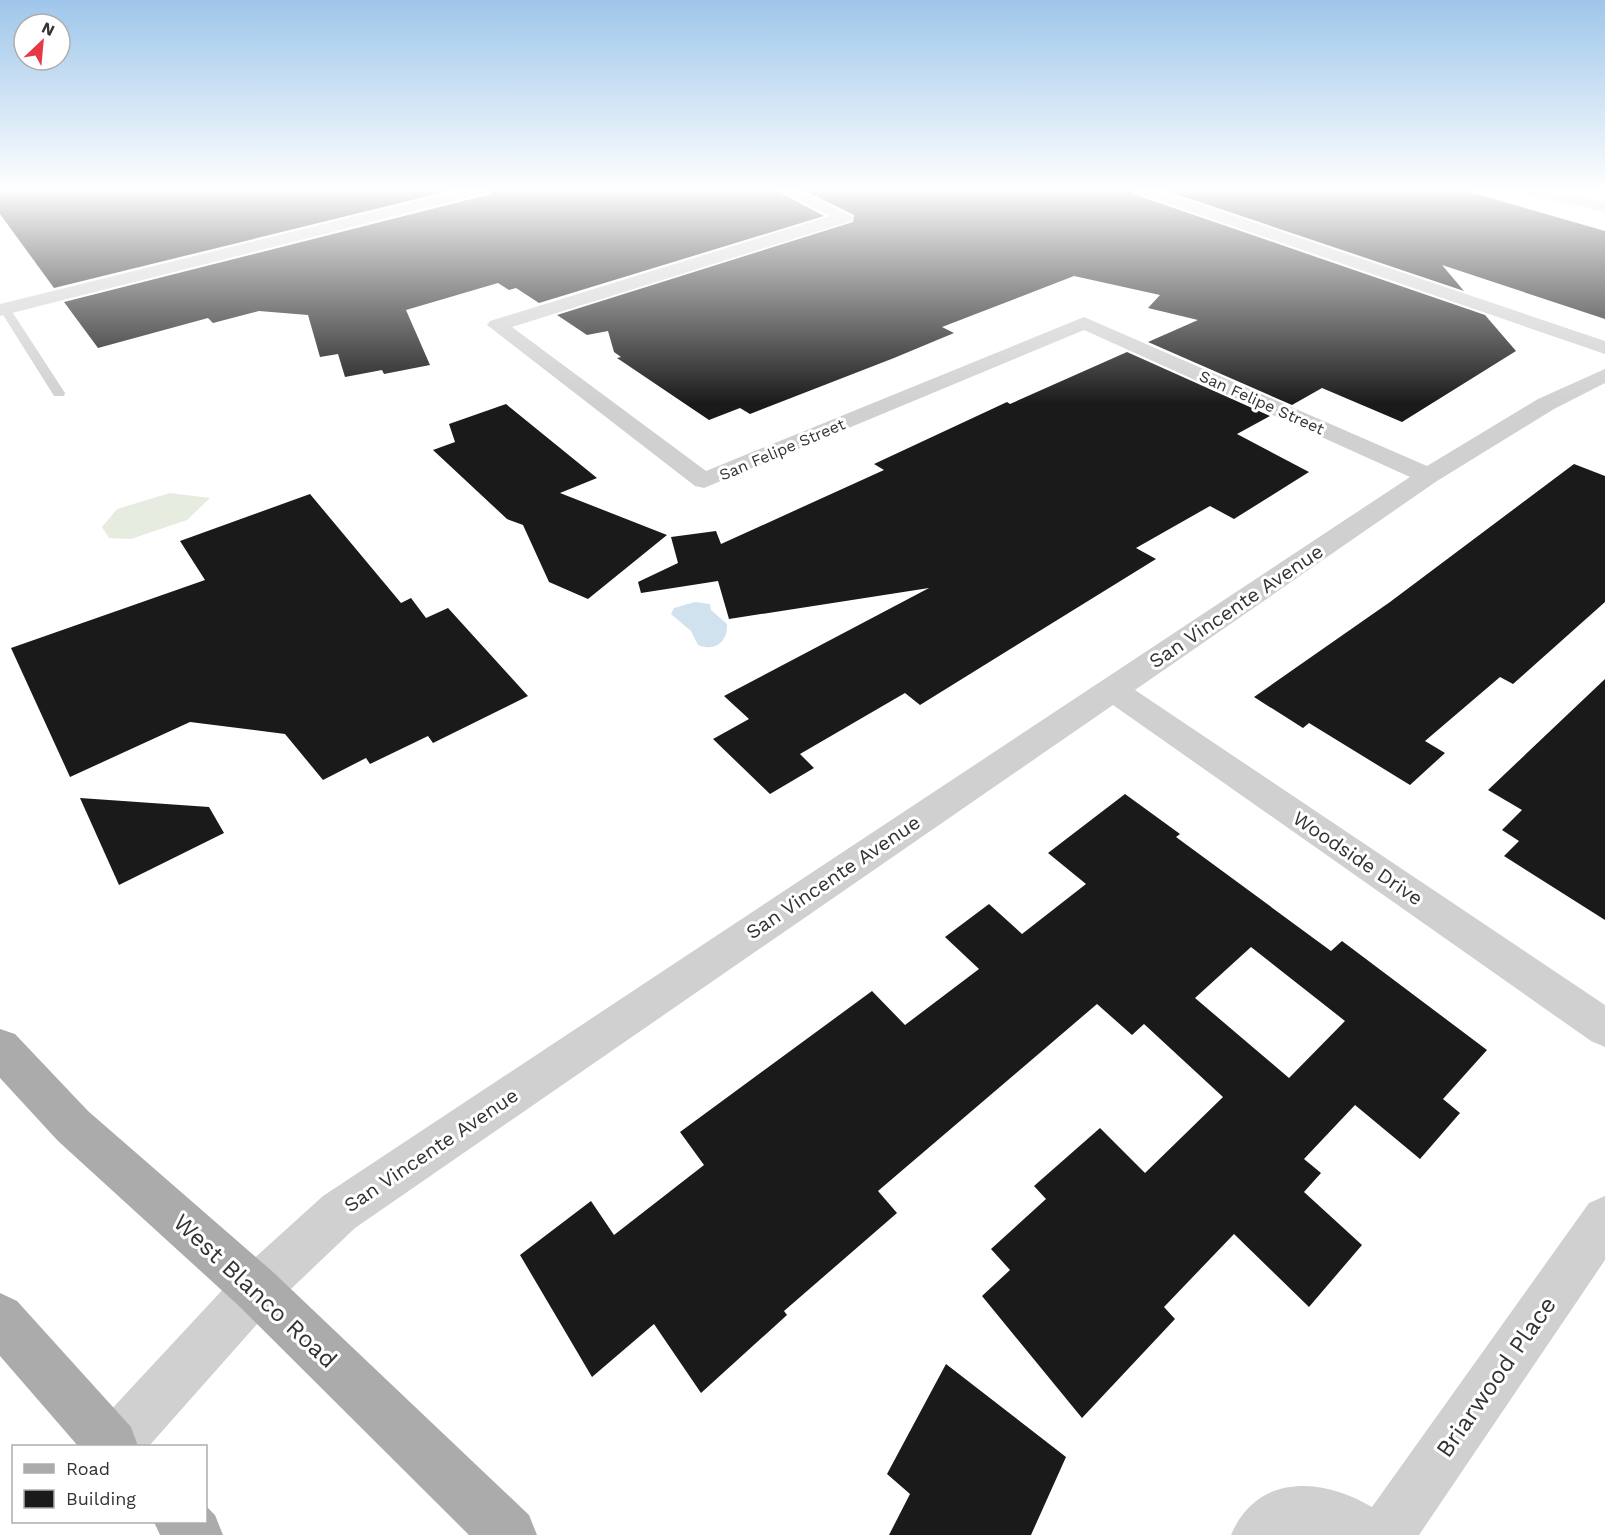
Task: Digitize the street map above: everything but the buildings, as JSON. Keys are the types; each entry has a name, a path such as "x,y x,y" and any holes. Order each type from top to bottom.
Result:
{"main road":[{"name":"West Blanco Road","path":"0,1048 73,1126 256,1289 509,1535"},
{"path":"0,1318 112,1445"},
{"path":"184,1523 195,1535"}],"street":[{"path":"2,310 199,261"},
{"name":"San Felipe Street","path":"704,261 497,325 704,481 1084,323 1428,476"},
{"path":"1349,261 1605,348"},
{"name":"San Vincente Avenue","path":"114,1445 256,1289 339,1212 1428,476 1546,404 1605,375"},
{"name":"Woodside Drive","path":"1112,689 1605,1028"},
{"name":"Briarwood Place","path":"1386,1535 1605,1219"},
{"path":"1259,1535 1276,1520 1301,1512 1330,1515 1364,1535"}],"lane":[{"path":"2,310 59,393"}],"shaded area":[{"path":"170,493 210,498 187,520 131,539 109,538 102,527 117,509"}],"water":[{"path":"695,602 710,604 711,610 727,624 725,636 719,644 710,647 698,645 691,631 671,614 674,608"}]}
